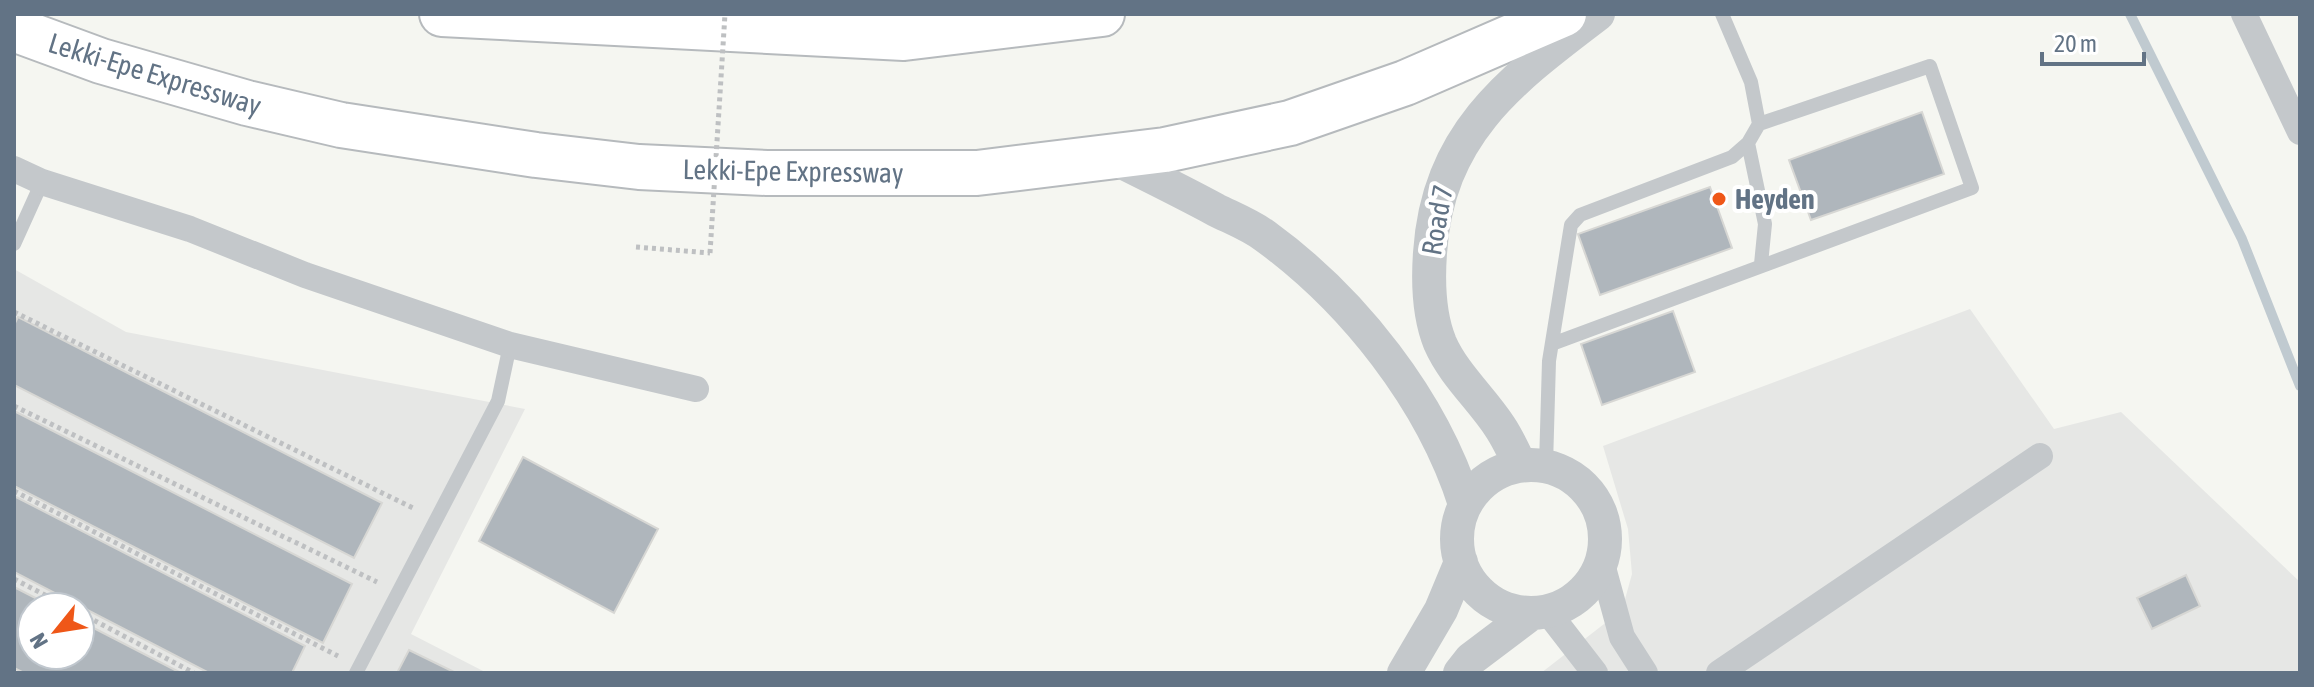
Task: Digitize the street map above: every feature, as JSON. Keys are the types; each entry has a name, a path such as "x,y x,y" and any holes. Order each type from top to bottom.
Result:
{"highway":[{"path":"442,14 904,38 1102,14"},
{"name":"Lekki-Epe Expressway","path":"14,29 188,87 341,125 639,167 767,173 977,173 1165,150 1290,123 1405,83 1564,14"}],"street":[{"path":"904,38 960,14"},
{"name":"Road 7","path":"1533,465 1469,388 1440,342 1428,281 1432,227 1445,173 1477,122 1517,76 1598,14"},
{"path":"2244,14 2300,132"},
{"path":"1108,155 1263,234 1318,281 1367,333 1412,394 1451,459 1465,504"},
{"path":"14,169 42,182 190,229 305,275 510,345 696,389"},
{"path":"1719,673 2040,456"},
{"path":"1595,673 1540,612 1509,610 1489,599 1472,583 1461,562 1458,523 1465,504 1476,488 1497,472 1533,465 1570,475 1589,491 1601,514 1606,539 1602,564 1622,637 1645,673"},
{"path":"1404,673 1441,610 1461,562"},
{"path":"1460,673 1471,659 1540,612 1578,597 1602,564"}],"lane":[{"path":"1533,465 1571,225 1580,215 1677,181 1732,157 1748,143 1759,124 1751,82 1722,14"},
{"path":"1552,344 1972,188 1930,66 1759,124"},
{"path":"1748,143 1765,224 1761,264"},
{"path":"14,244 42,182"},
{"path":"358,670 498,401 510,345"}],"path":[{"path":"636,247 710,253 725,14"},
{"path":"14,312 437,520"},
{"path":"14,406 400,593"},
{"path":"14,491 358,670"},
{"path":"14,579 37,591"},
{"path":"96,621 194,673"}],"shaded area":[{"path":"14,269 126,332 525,409 411,634 487,673 14,673"},
{"path":"1970,309 2054,429 2121,412 2300,582 2300,673 1541,673 1622,610 1632,574 1628,529 1603,446"}],"building":[{"path":"1922,112 1944,174 1811,220 1789,160"},
{"path":"1710,187 1732,248 1600,295 1578,234"},
{"path":"1673,311 1695,372 1602,405 1581,344"},
{"path":"18,317 382,503 354,558 14,385 14,325"},
{"path":"14,411 352,584 323,643 14,486"},
{"path":"523,457 658,529 614,613 479,541"},
{"path":"14,496 305,646 292,673 209,673 96,614 96,591 51,591 14,572"},
{"path":"2186,575 2200,606 2152,629 2137,598"},
{"path":"14,587 22,591 16,591 14,668"},
{"path":"96,629 181,673 20,671 96,671"},
{"path":"409,650 456,673 397,673"}],"waterway":[{"path":"2130,14 2242,239 2300,386"}],"place":[{"name":"Heyden","path":"1719,199"}]}
